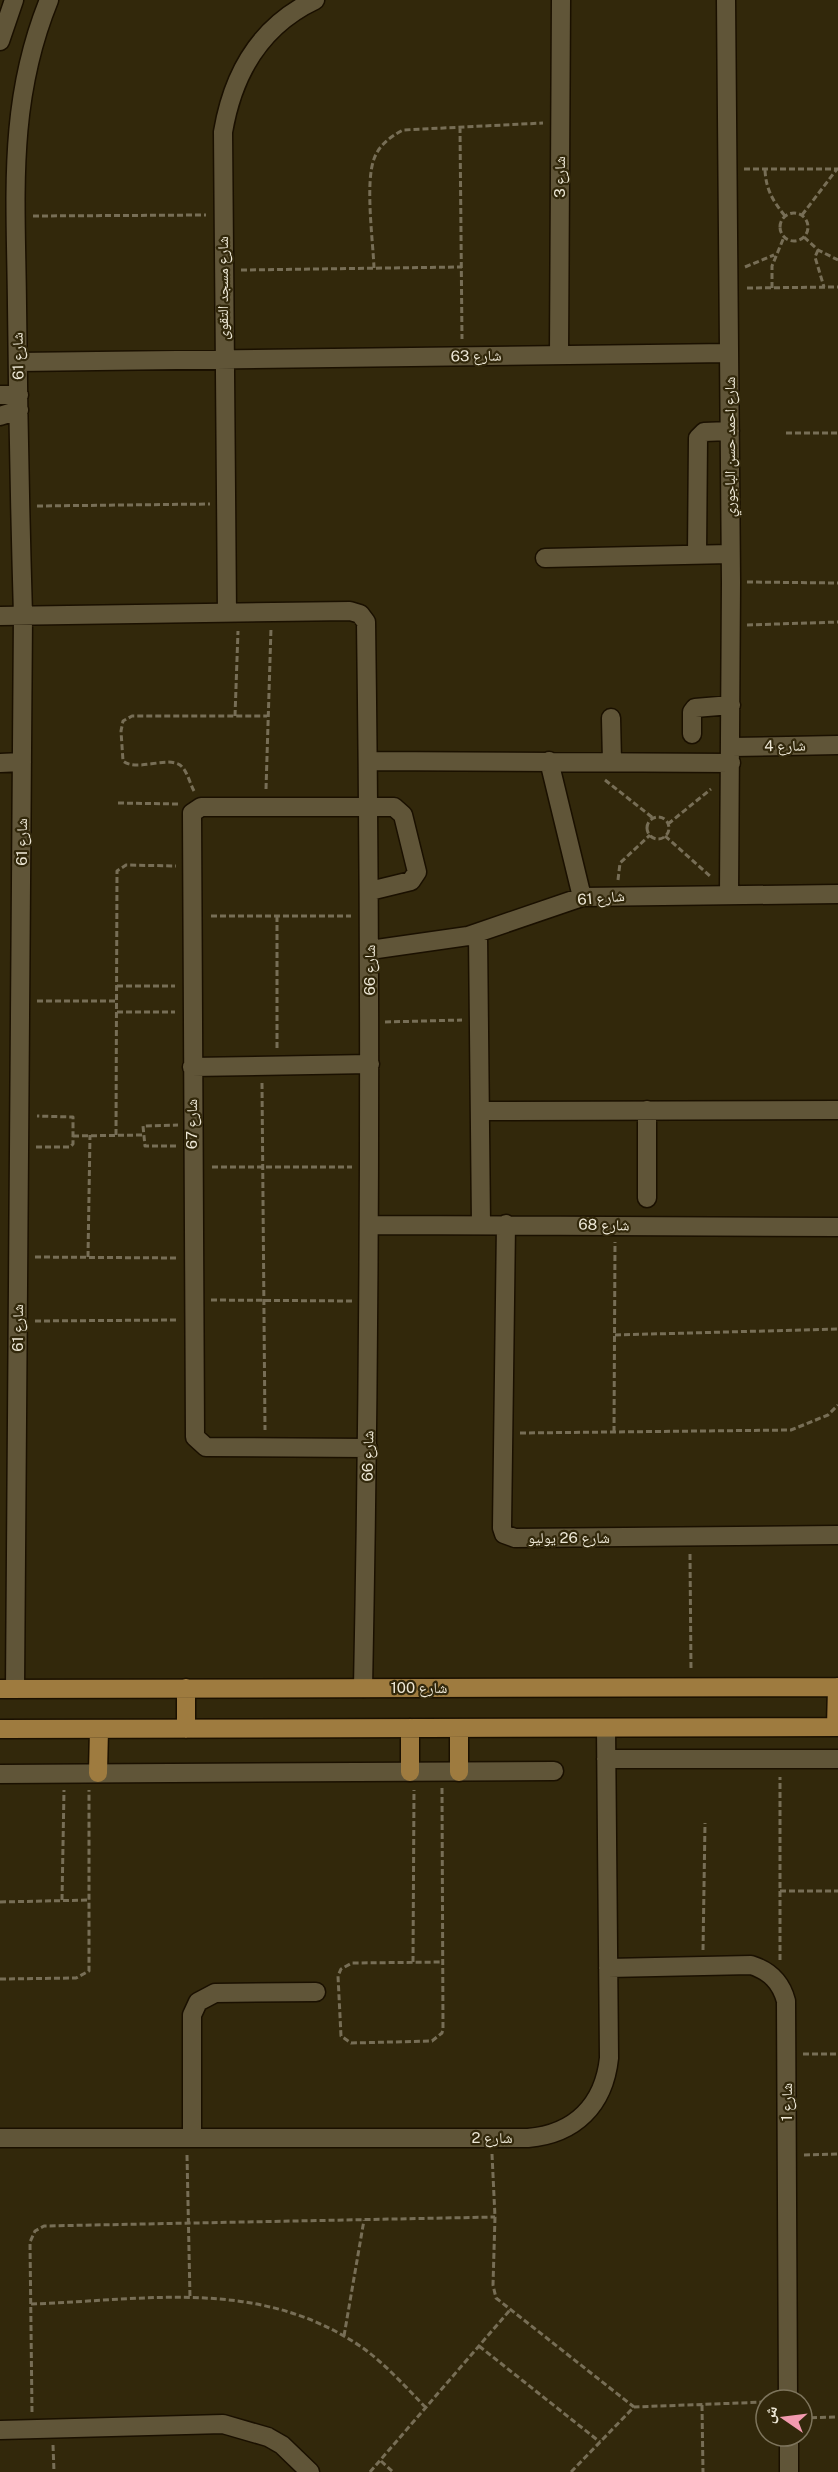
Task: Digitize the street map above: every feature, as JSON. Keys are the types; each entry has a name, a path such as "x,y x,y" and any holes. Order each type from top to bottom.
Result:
{"main road":[{"name":"شارع 100","path":"7,1689 838,1687"},
{"path":"0,1730 837,1727 838,1687"},
{"path":"186,1688 186,1729"},
{"path":"410,1728 412,1772"},
{"path":"450,1772 459,1728"},
{"path":"94,1773 99,1729"}],"street":[{"path":"0,40 14,0"},
{"name":"شارع 61","path":"7,1689 18,1321 21,1001 23,615 16,132 20,97 31,51 49,0"},
{"name":"شارع مسجد التقوى","path":"232,613 224,504 223,132 228,102 238,74 254,48 274,26 299,8 315,0"},
{"name":"شارع 3","path":"559,355 561,0"},
{"name":"شارع احمد حسن الباجوري","path":"726,0 731,582 729,894"},
{"name":"شارع 63","path":"18,362 729,352"},
{"path":"0,395 19,402"},
{"path":"0,416 19,402"},
{"path":"697,555 698,438 704,432 730,431"},
{"path":"545,558 730,554"},
{"name":"شارع 66","path":"0,616 350,610 364,618 366,622 370,1064 368,1448 363,1688"},
{"path":"692,734 692,712 695,708 731,705"},
{"path":"611,718 612,762"},
{"name":"شارع 4","path":"368,762 731,761 838,745"},
{"path":"549,761 582,897"},
{"path":"0,763 22,762"},
{"path":"197,810 265,806 388,806 400,810 417,865 415,878 370,891"},
{"name":"شارع 67","path":"197,810 191,866 194,1432 198,1442 206,1448 368,1448"},
{"name":"شارع 61","path":"370,950 478,934 582,897 838,894"},
{"path":"478,934 481,1224"},
{"path":"192,1067 370,1064"},
{"path":"647,1110 647,1198"},
{"path":"480,1111 838,1110"},
{"name":"شارع 26 يوليو","path":"506,1224 502,1528 507,1537 690,1538 838,1534"},
{"name":"شارع 68","path":"369,1225 838,1227"},
{"name":"شارع 2","path":"0,2138 528,2138 556,2134 580,2119 598,2098 604,2085 609,2058 606,1728"},
{"path":"606,1758 838,1758"},
{"path":"0,1774 554,1771"},
{"path":"608,1968 751,1965 769,1973 780,1985"},
{"name":"شارع 1","path":"780,1985 786,2001 789,2388"},
{"path":"190,2138 192,2015 198,2001 215,1993 316,1992"},
{"path":"0,2430 209,2423 231,2425 253,2431 282,2445 310,2472"},
{"path":"789,2448 789,2472"}],"path":[{"path":"374,268 371,170 381,145 403,130 560,122"},
{"path":"460,127 463,356"},
{"path":"728,169 838,169"},
{"path":"765,169 770,197 785,216"},
{"path":"802,215 838,169"},
{"path":"793,213 802,215 808,228 804,237 794,241 784,237 780,226 785,216 793,213"},
{"path":"16,216 223,215"},
{"path":"772,288 774,255 784,237"},
{"path":"804,237 818,250 838,260"},
{"path":"818,250 815,257 824,287"},
{"path":"728,266 752,266 774,255"},
{"path":"223,270 462,267"},
{"path":"729,288 838,287"},
{"path":"786,433 838,433"},
{"path":"20,506 224,504"},
{"path":"731,582 838,583"},
{"path":"265,806 272,612"},
{"path":"232,613 235,716"},
{"path":"731,625 838,622"},
{"path":"197,810 180,765 130,765 123,761 121,726 132,716 267,716"},
{"path":"665,836 668,824 731,761"},
{"path":"582,762 653,818 662,818 668,824"},
{"path":"118,803 172,803 197,810"},
{"path":"653,818 648,826 650,835 657,839 665,836"},
{"path":"620,895 618,878 620,863 650,835"},
{"path":"665,836 729,894"},
{"path":"117,1135 117,872 126,865 191,866"},
{"path":"265,1447 263,1166 277,915"},
{"path":"191,916 370,916"},
{"path":"117,986 191,986"},
{"path":"21,1001 117,1001"},
{"path":"117,1012 192,1012"},
{"path":"370,1022 479,1020"},
{"path":"19,1147 70,1147 73,1136 72,1116 20,1116"},
{"path":"192,1124 143,1126 145,1146 192,1145"},
{"path":"88,1257 90,1135"},
{"path":"73,1136 143,1135"},
{"path":"193,1167 369,1167"},
{"path":"614,1432 615,1225"},
{"path":"18,1257 193,1258"},
{"path":"194,1300 369,1301"},
{"path":"18,1321 194,1320"},
{"path":"615,1335 838,1329"},
{"path":"503,1434 791,1430 828,1415 838,1405"},
{"path":"690,1538 691,1687"},
{"path":"780,1758 780,1985"},
{"path":"412,1772 413,1962"},
{"path":"442,1962 352,1963 341,1969 338,1976 339,2031 344,2039 351,2043 436,2039 443,2029 442,1962 450,1772"},
{"path":"62,1900 64,1773"},
{"path":"0,1979 76,1978 85,1976 91,1966 90,1900 94,1773"},
{"path":"703,1965 705,1823"},
{"path":"780,1891 838,1890"},
{"path":"0,1902 90,1900"},
{"path":"787,2054 838,2054"},
{"path":"190,2138 190,2298"},
{"path":"491,2138 495,2217 493,2285 496,2298 634,2407 754,2402"},
{"path":"787,2155 838,2154"},
{"path":"32,2429 30,2242 39,2228 49,2225 495,2217"},
{"path":"344,2336 364,2220"},
{"path":"31,2304 190,2298 222,2298 257,2302 310,2319 344,2336 384,2365 426,2408"},
{"path":"370,2472 510,2310"},
{"path":"479,2346 600,2442"},
{"path":"702,2404 703,2472"},
{"path":"571,2472 634,2407"},
{"path":"814,2418 838,2417"},
{"path":"53,2428 54,2472"},
{"path":"381,2460 393,2472"}]}
